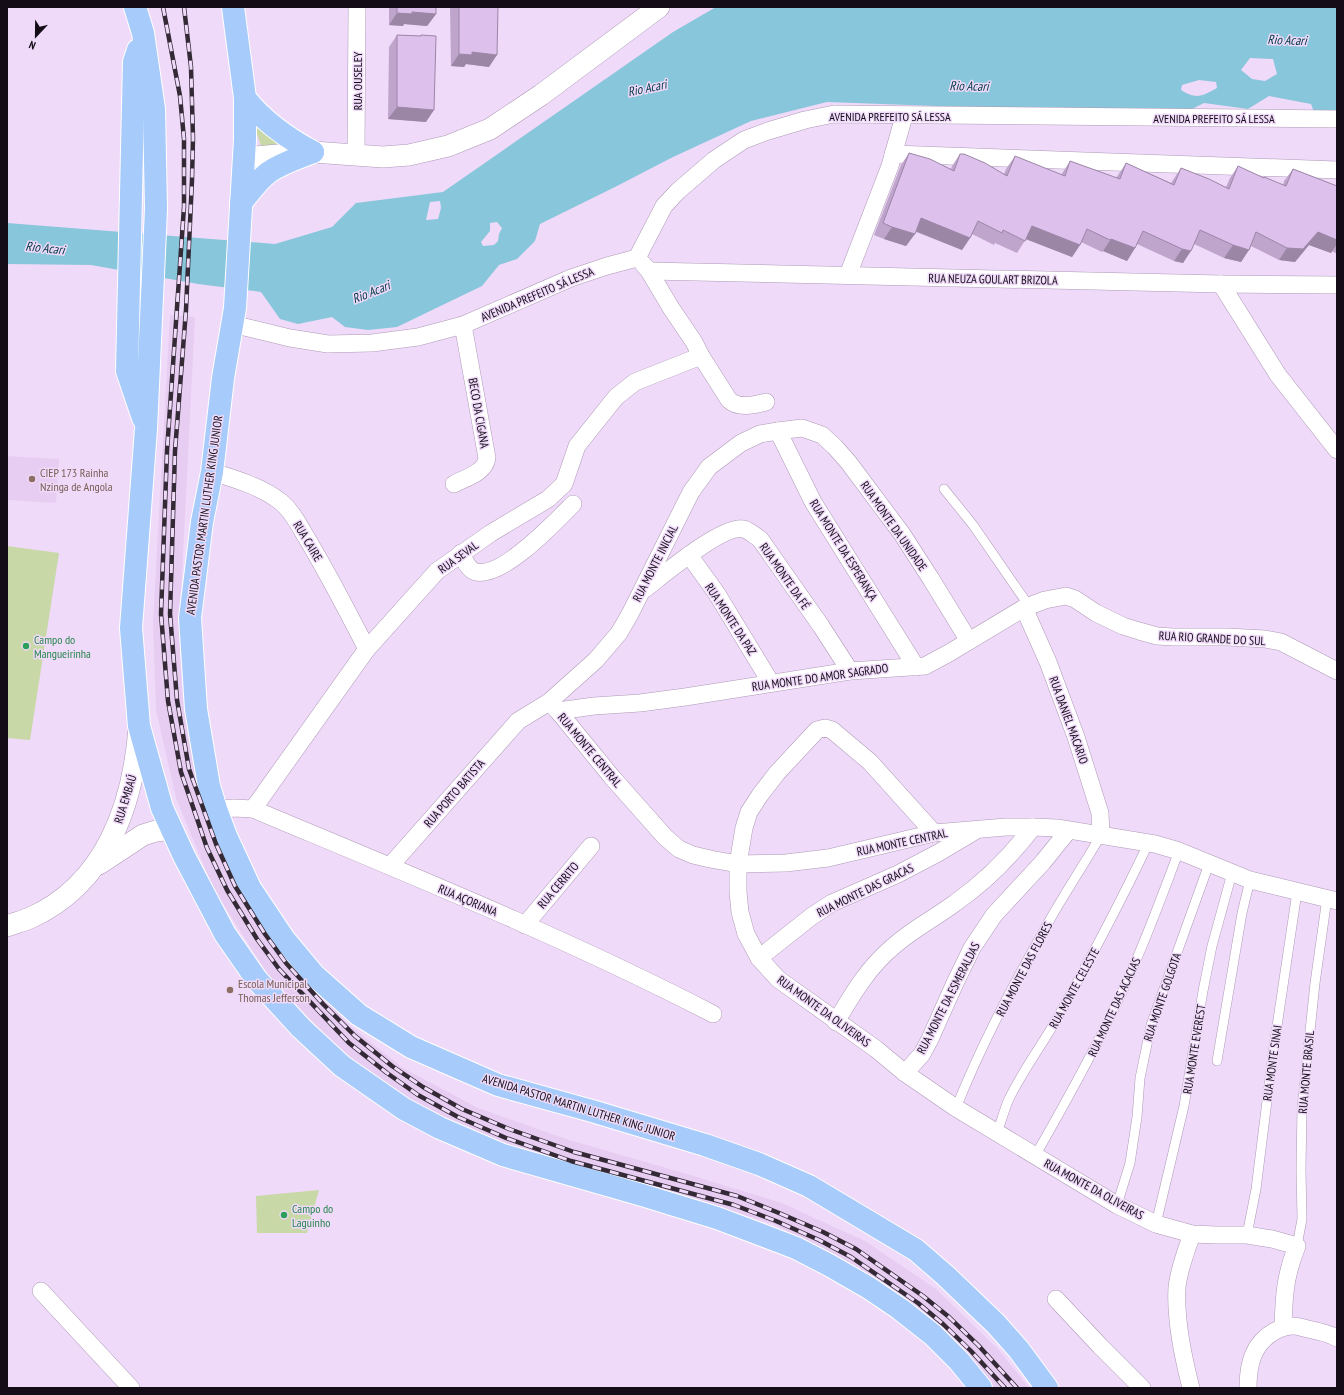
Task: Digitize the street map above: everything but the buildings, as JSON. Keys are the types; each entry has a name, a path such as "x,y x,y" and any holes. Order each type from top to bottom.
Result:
{"main road":[{"path":"135,7 143,33 154,109 156,209 146,429 131,628 139,726 162,808 184,856 224,934 257,980 301,1028 342,1066 404,1109 440,1128 503,1155 717,1218 796,1248 869,1288 900,1309 932,1335 959,1361 981,1388"},
{"name":"AVENIDA PASTOR MARTIN LUTHER KING JUNIOR","path":"233,7 245,98 244,158 234,316 223,378 212,472 202,522 190,618 196,709 209,786 226,836 250,888 284,939 314,975 359,1015 410,1047 498,1085 705,1145 759,1164 809,1186 916,1250 934,1265 996,1324 1019,1350 1047,1388"},
{"path":"143,33 134,62 127,371 146,429"},
{"path":"245,98 255,111 272,126 313,152"},
{"path":"240,211 258,183 268,173 278,167 313,152"}],"street":[{"name":"RUA OUSELEY","path":"356,155 357,7"},
{"path":"244,158 313,152 383,157 410,156 448,146 490,129 541,95 659,7"},
{"name":"AVENIDA PREFEITO SÁ LESSA","path":"234,316 290,338 328,344 372,343 418,337 463,326 571,278 637,258 664,206 678,191 714,160 744,140 768,130 834,114 904,116 1337,119"},
{"path":"848,276 878,197 904,116"},
{"path":"893,154 1337,170"},
{"path":"637,258 649,271 729,400 732,403 740,405 754,405 766,402"},
{"name":"RUA NEUZA GOULART BRIZOLA","path":"649,271 1221,284 1337,285"},
{"path":"1221,284 1278,375 1337,450"},
{"name":"BECO DA CIGANA","path":"454,484 482,469 486,463 463,326"},
{"name":"RUA SEVAL","path":"253,809 367,649 437,571 491,533 548,499 564,484 577,446 616,397 635,382 701,356"},
{"name":"RUA MONTE INICIAL","path":"518,721 554,706 614,638 630,614 691,492 709,467 741,443 760,434 778,430 802,428"},
{"name":"RUA MONTE DA UNIDADE","path":"802,428 822,435 850,463 902,534 969,641"},
{"name":"RUA MONTE DA ESPERANÇA","path":"778,430 814,502 916,667"},
{"name":"RUA CAIRE","path":"212,472 237,479 264,491 282,502 294,516 318,556 367,649"},
{"path":"461,553 466,563 476,572 491,571 503,565 539,538 573,504"},
{"name":"RUA MONTE DA FÉ","path":"641,592 689,555 722,534 733,529 744,529 760,539 850,671"},
{"name":"RUA MONTE DA PAZ","path":"689,555 717,594 772,683"},
{"name":"RUA MONTE DO AMOR SAGRADO","path":"554,706 594,706 678,698 850,671 925,666 1027,607 1045,600 1066,596"},
{"name":"RUA RIO GRANDE DO SUL","path":"1066,596 1075,599 1096,613 1123,626 1157,636 1234,637 1282,642 1337,671"},
{"name":"RUA DANIEL MACARIO","path":"1027,607 1076,736 1100,813 1101,835"},
{"name":"RUA MONTE CENTRAL","path":"554,706 611,776 665,837 679,849 693,855 738,864 786,863 828,858 934,833 1033,826 1057,828 1068,831 1149,842 1179,851 1250,880 1332,900"},
{"name":"RUA PORTO BATISTA","path":"390,866 518,721"},
{"name":"RUA EMBAÚ","path":"96,866 112,837 128,794 137,749 139,726"},
{"name":"RUA MONTE DA OLIVEIRAS","path":"934,833 870,762 832,730 825,728 817,730 777,773 760,795 749,812 744,828 738,864 740,912 746,934 759,958 778,979 876,1050 905,1073 956,1108 1117,1205 1156,1224 1192,1234 1247,1235 1272,1239 1297,1246"},
{"name":"RUA AÇORIANA","path":"216,809 253,809 525,924 658,986 713,1014"},
{"path":"836,1022 854,990 870,969 894,945 923,924 954,905 982,882 1020,843 1033,826"},
{"name":"RUA MONTE DAS GRACAS","path":"759,958 812,916 832,903 898,874 938,853 977,829"},
{"name":"RUA EMBAÚ","path":"7,926 30,918 51,906 70,892 96,866 143,835 156,831 172,830"},
{"name":"RUA MONTE DA ESMERALDAS","path":"905,1073 922,1054 972,948 990,921 1043,862 1068,831"},
{"name":"RUA CERRITO","path":"525,924 591,846"},
{"path":"1191,1388 1185,1367 1177,1309 1178,1286 1183,1262 1192,1234"},
{"path":"1283,1327 1286,1280 1289,1266 1297,1246"},
{"path":"41,1291 131,1388"},
{"path":"1056,1299 1142,1388"},
{"path":"1248,1388 1248,1374 1251,1358 1255,1349 1262,1340 1270,1334 1283,1327 1294,1326 1329,1334 1337,1338"}],"lane":[{"name":"RUA DANIEL MACARIO","path":"944,489 992,550 1027,607"},
{"name":"RUA MONTE DAS FLORES","path":"956,1108 966,1083 999,1014 1042,933 1101,835"},
{"name":"RUA MONTE CELESTE","path":"997,1133 1014,1089 1073,990 1119,905 1149,842"},
{"name":"RUA MONTE DAS ACACIAS","path":"1035,1156 1076,1085 1122,992 1140,953 1179,851"},
{"name":"RUA MONTE GOLGOTA","path":"1117,1205 1130,1163 1137,1117 1140,1078 1151,1025 1209,864"},
{"name":"RUA MONTE EVEREST","path":"1156,1224 1184,1106 1212,946 1232,873"},
{"path":"1217,1061 1242,913 1250,880"},
{"name":"RUA MONTE SINAI","path":"1247,1235 1256,1189 1273,1053 1297,892"},
{"name":"RUA MONTE BRASIL","path":"1297,1246 1302,1219 1302,1108 1315,983 1332,900"}],"shaded area":[{"path":"170,315 195,317 179,634 183,696 201,786 284,952 349,1025 403,1068 478,1108 566,1139 782,1203 865,1241 936,1289 999,1350 1029,1388 994,1388 982,1372 918,1311 853,1266 773,1224 685,1196 555,1160 466,1130 391,1089 336,1046 269,976 214,890 176,798 156,710 153,622"},
{"name":"CIEP 173 Rainha Nzinga de Angola","path":"7,456 59,459 56,503 7,500"}],"green space":[{"path":"253,122 294,147 262,149"},
{"name":"Campo do Mangueirinha","path":"7,546 59,553 30,740 7,738"},
{"name":"Campo do Laguinho","path":"319,1190 307,1233 257,1233 256,1196"}],"water":[{"name":"Rio Acari","path":"716,7 1337,7 1337,115 1315,115 1311,104 1269,96 1248,109 1204,103 1192,109 1122,113 827,102 751,121 673,157 540,224 535,241 517,259 499,265 482,286 397,327 368,330 345,327 332,317 298,324 280,319 261,292 198,284 91,265 7,264 7,223 275,244 332,227 356,203 443,192 673,32","holes":["1250,58 1273,59 1277,74 1265,81 1252,79 1241,70","1199,80 1216,82 1217,88 1203,95 1195,96 1181,90 1182,85","440,201 441,208 438,219 426,220 430,202","497,222 502,228 498,241 494,245 483,246 481,242 490,231 490,223"]}],"railway":[{"path":"163,7 180,96 184,139 184,207 167,451 161,614 168,701 181,772 207,848 227,890 257,939 279,969 349,1043 418,1095 458,1117 506,1138 571,1161 734,1205 819,1240 851,1257 918,1303 943,1324 971,1351 1005,1388"},
{"path":"184,7 191,67 193,138 186,310 175,451 170,614 177,700 189,769 216,844 235,886 265,934 286,963 323,1004 355,1036 392,1066 423,1087 462,1109 509,1129 574,1152 737,1196 823,1232 856,1249 923,1296 949,1317 978,1345 1017,1388"}],"place":[{"name":"CIEP 173 Rainha Nzinga de Angola","path":"32,479"},
{"name":"Campo do Mangueirinha","path":"26,646"},
{"name":"Escola Municipal Thomas Jefferson","path":"230,990"},
{"name":"Campo do Laguinho","path":"284,1215"}]}
